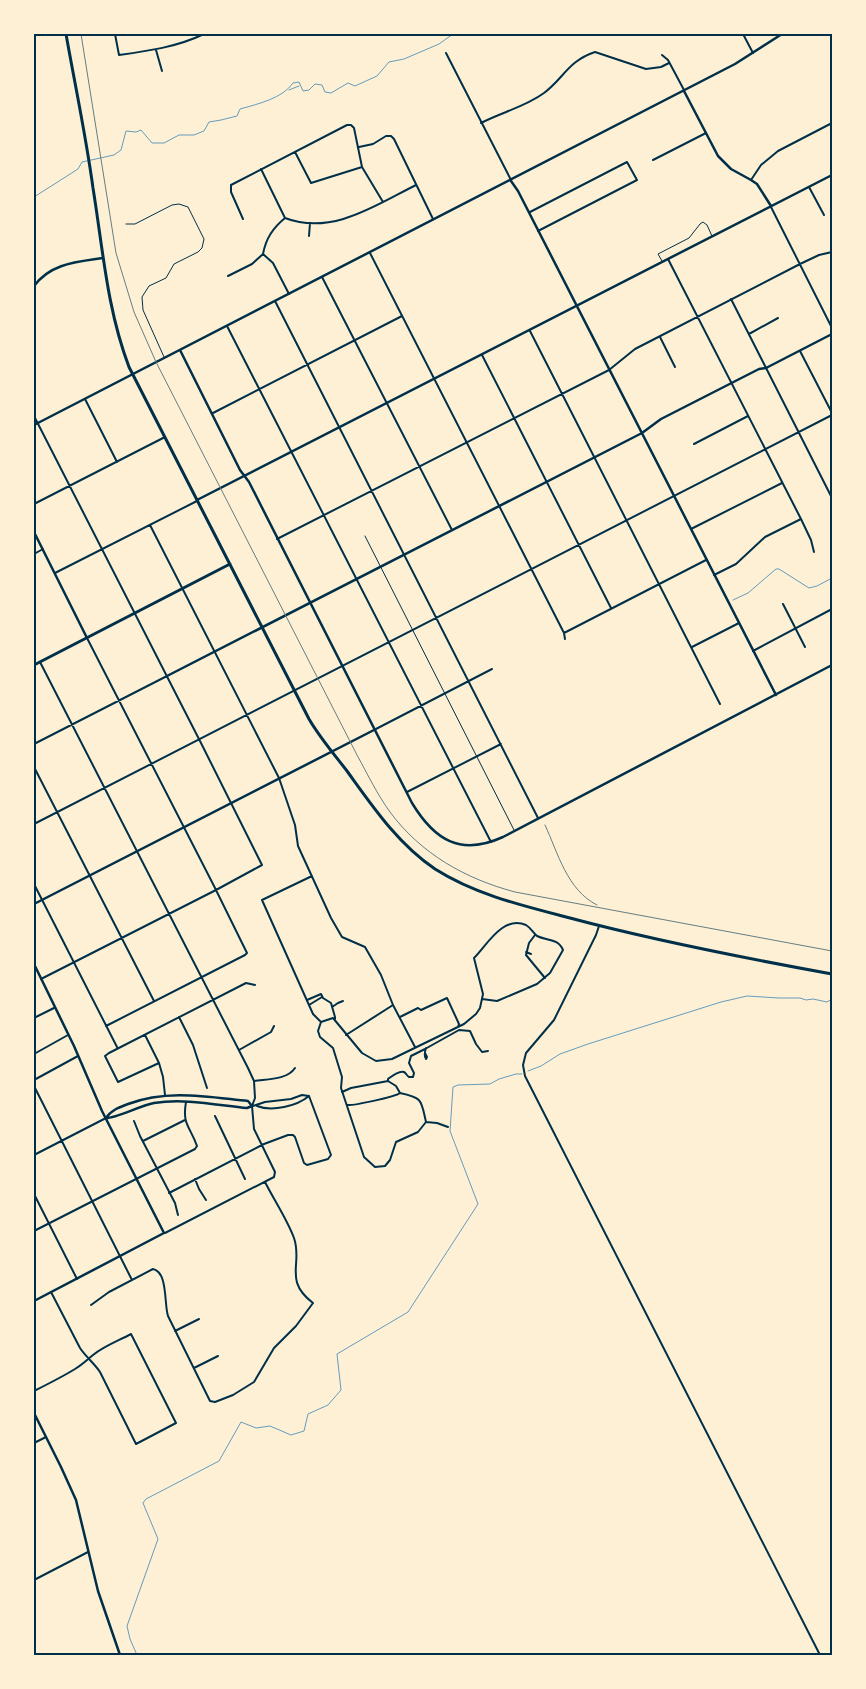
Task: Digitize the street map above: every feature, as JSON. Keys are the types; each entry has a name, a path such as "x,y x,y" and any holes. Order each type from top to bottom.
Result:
{"main road":[{"path":"66,34 91,170 114,320 133,374 314,728 397,836 434,868 460,883 481,892 599,926 693,947 832,974"},
{"path":"34,665 230,564"}],"street":[{"path":"115,34 119,55 175,46 204,34"},
{"path":"743,34 753,53"},
{"path":"34,424 684,91 735,64 782,34"},
{"path":"156,50 162,71"},
{"path":"481,122 506,113 540,96 572,64 595,52 646,69 661,67 669,63"},
{"path":"446,53 776,695"},
{"path":"662,55 666,57 724,163 751,180 762,190 832,328"},
{"path":"751,180 761,165 778,151 832,123"},
{"path":"243,219 231,192 231,184 347,124 354,128 362,167 384,202"},
{"path":"653,160 706,133"},
{"path":"359,146 374,144 386,136 391,136 434,220"},
{"path":"295,152 311,183 362,167"},
{"path":"529,212 627,162 636,180 538,231"},
{"path":"261,169 286,218"},
{"path":"55,573 832,175"},
{"path":"286,218 310,223 341,220 384,202 416,185"},
{"path":"809,187 824,215"},
{"path":"228,276 247,267 263,254 270,233 286,218"},
{"path":"309,236 310,223"},
{"path":"277,540 609,370 630,352 731,299 800,264 832,252"},
{"path":"370,253 564,632 565,639"},
{"path":"263,254 273,263 289,294"},
{"path":"34,286 43,275 54,268 73,262 103,258"},
{"path":"668,260 766,450 811,540 814,552"},
{"path":"322,277 452,530"},
{"path":"731,299 832,498"},
{"path":"274,302 539,818"},
{"path":"212,413 402,316"},
{"path":"749,334 778,318"},
{"path":"227,326 491,842"},
{"path":"530,331 720,704"},
{"path":"34,744 594,458 642,433 661,419 731,383 759,369 766,368 832,334"},
{"path":"660,336 675,367"},
{"path":"180,350 406,793 416,810 434,830 452,844 481,845 515,831 832,665"},
{"path":"34,824 766,450 832,414 800,350"},
{"path":"482,355 611,608"},
{"path":"85,398 117,462"},
{"path":"34,416 262,865 41,979"},
{"path":"694,444 748,416"},
{"path":"34,504 165,437"},
{"path":"691,529 782,483"},
{"path":"714,575 736,564 765,536 800,519"},
{"path":"150,525 279,778 295,825 298,846 331,918 342,937 365,947 381,975 416,1047"},
{"path":"34,532 247,953 106,1026"},
{"path":"34,554 43,549"},
{"path":"564,632 706,560"},
{"path":"783,604 805,647"},
{"path":"753,651 832,608"},
{"path":"691,647 739,623"},
{"path":"34,1301 265,1182 274,1177 275,1172 254,1129 252,1106 255,1098 254,1081 40,662"},
{"path":"34,904 492,669"},
{"path":"406,793 501,744"},
{"path":"34,767 154,1001"},
{"path":"312,876 262,900 313,1014 321,1022"},
{"path":"34,884 118,1048"},
{"path":"342,1092 351,1088 388,1080 400,1072 413,1077 414,1073 409,1064 412,1055 458,1028 476,1014 482,999 482,985 474,958 500,929 520,924 528,926 536,934 557,942 561,946 563,950 556,966 546,978 521,992 497,1002 482,999"},
{"path":"599,926 554,1020 526,1053 523,1064 525,1076 820,1655"},
{"path":"536,934 529,943 526,955 546,978"},
{"path":"526,952 532,954"},
{"path":"34,964 35,970 78,1056 102,1111 164,1233"},
{"path":"159,1063 118,1082 105,1056 246,983 255,985"},
{"path":"307,1000 319,993 331,1003 335,1017 334,1020 362,1053 376,1061 392,1059 458,1028 470,1031 482,1052 488,1051"},
{"path":"309,1005 322,997"},
{"path":"400,1017 418,1008 421,1010 447,998 459,1024 458,1028"},
{"path":"332,1007 343,1001"},
{"path":"346,1035 394,1005"},
{"path":"34,1018 54,1008"},
{"path":"179,1017 193,1045 207,1088"},
{"path":"321,1022 333,1018 334,1020"},
{"path":"321,1022 318,1031 320,1037 332,1046 342,1076 340,1084 342,1092 346,1104 364,1157 374,1167 382,1167 388,1164 396,1142 418,1132 426,1122 424,1110 418,1099 411,1095 400,1093 392,1097 361,1102 354,1106 346,1104"},
{"path":"239,1050 271,1032 274,1026"},
{"path":"34,1054 68,1035"},
{"path":"145,1035 159,1063 165,1095"},
{"path":"425,1053 426,1048"},
{"path":"34,1080 78,1056"},
{"path":"254,1081 285,1076 296,1068"},
{"path":"388,1080 396,1086 400,1093"},
{"path":"34,1086 132,1280"},
{"path":"102,1111 109,1112 134,1102 165,1095 185,1094 248,1101 252,1106"},
{"path":"34,1155 106,1118 112,1118 154,1103 165,1095"},
{"path":"257,1106 265,1102 292,1099 302,1095 309,1096"},
{"path":"154,1103 186,1102 247,1108 257,1106 263,1108 280,1107 300,1102 309,1096"},
{"path":"169,1193 281,1137 293,1135 295,1137 304,1163 307,1165 310,1166 330,1157 331,1154 309,1096"},
{"path":"34,1231 195,1149 197,1146 184,1115 186,1102"},
{"path":"106,1118 109,1112"},
{"path":"215,1116 245,1179"},
{"path":"109,1124 112,1118"},
{"path":"143,1141 185,1120"},
{"path":"134,1121 175,1203 178,1215"},
{"path":"426,1122 438,1123 448,1127"},
{"path":"195,1180 206,1200"},
{"path":"92,1305 104,1296 153,1269 159,1271 164,1286 166,1311 213,1402 232,1395 254,1382 274,1348 296,1326 313,1303 299,1288 295,1278 294,1239 265,1182"},
{"path":"34,1194 77,1279"},
{"path":"34,1391 75,1370 89,1359 101,1350 131,1334 176,1423 136,1444 100,1372 89,1359 80,1348 51,1292"},
{"path":"175,1331 199,1319"},
{"path":"194,1368 218,1356"},
{"path":"34,1413 62,1467 76,1500 102,1604 120,1655"},
{"path":"34,1444 46,1437"},
{"path":"34,1580 88,1552"}],"lane":[{"path":"126,224 135,224 172,205 179,204 189,210 204,239 204,245 201,250 174,264 166,278 149,286 142,297 143,310 164,358"},
{"path":"663,262 658,254 689,238 703,222 707,225 713,237"},
{"path":"364,536 515,831"}],"waterway":[{"path":"34,197 78,169 82,162 114,155 121,150 126,131 136,132 141,130 152,143 164,143 179,135 194,135 204,131 209,122 237,116 240,109 262,103 277,96 293,83 299,82 303,91 309,90 315,84 322,85 325,92 331,93 348,83 355,86 377,76 389,62 404,59 439,44 453,34"},
{"path":"289,90 299,86"},
{"path":"733,600 748,593 776,569 809,588 832,578"},
{"path":"528,1071 541,1066 560,1054 721,1002 747,996 800,998 827,1002 832,999"},
{"path":"137,1655 127,1626 158,1539 143,1503 146,1499 219,1461 241,1422 256,1428 270,1426 291,1435 304,1431 308,1414 328,1405 341,1390 337,1354 408,1312 478,1204 450,1131 453,1087 458,1085 490,1084 499,1079 522,1074"}],"railway":[{"path":"81,34 116,253 134,312 156,362 357,755 390,812 402,827 430,852 446,863 497,887 515,892 832,951"},
{"path":"545,825 559,859 571,880 578,890 597,905"}]}
